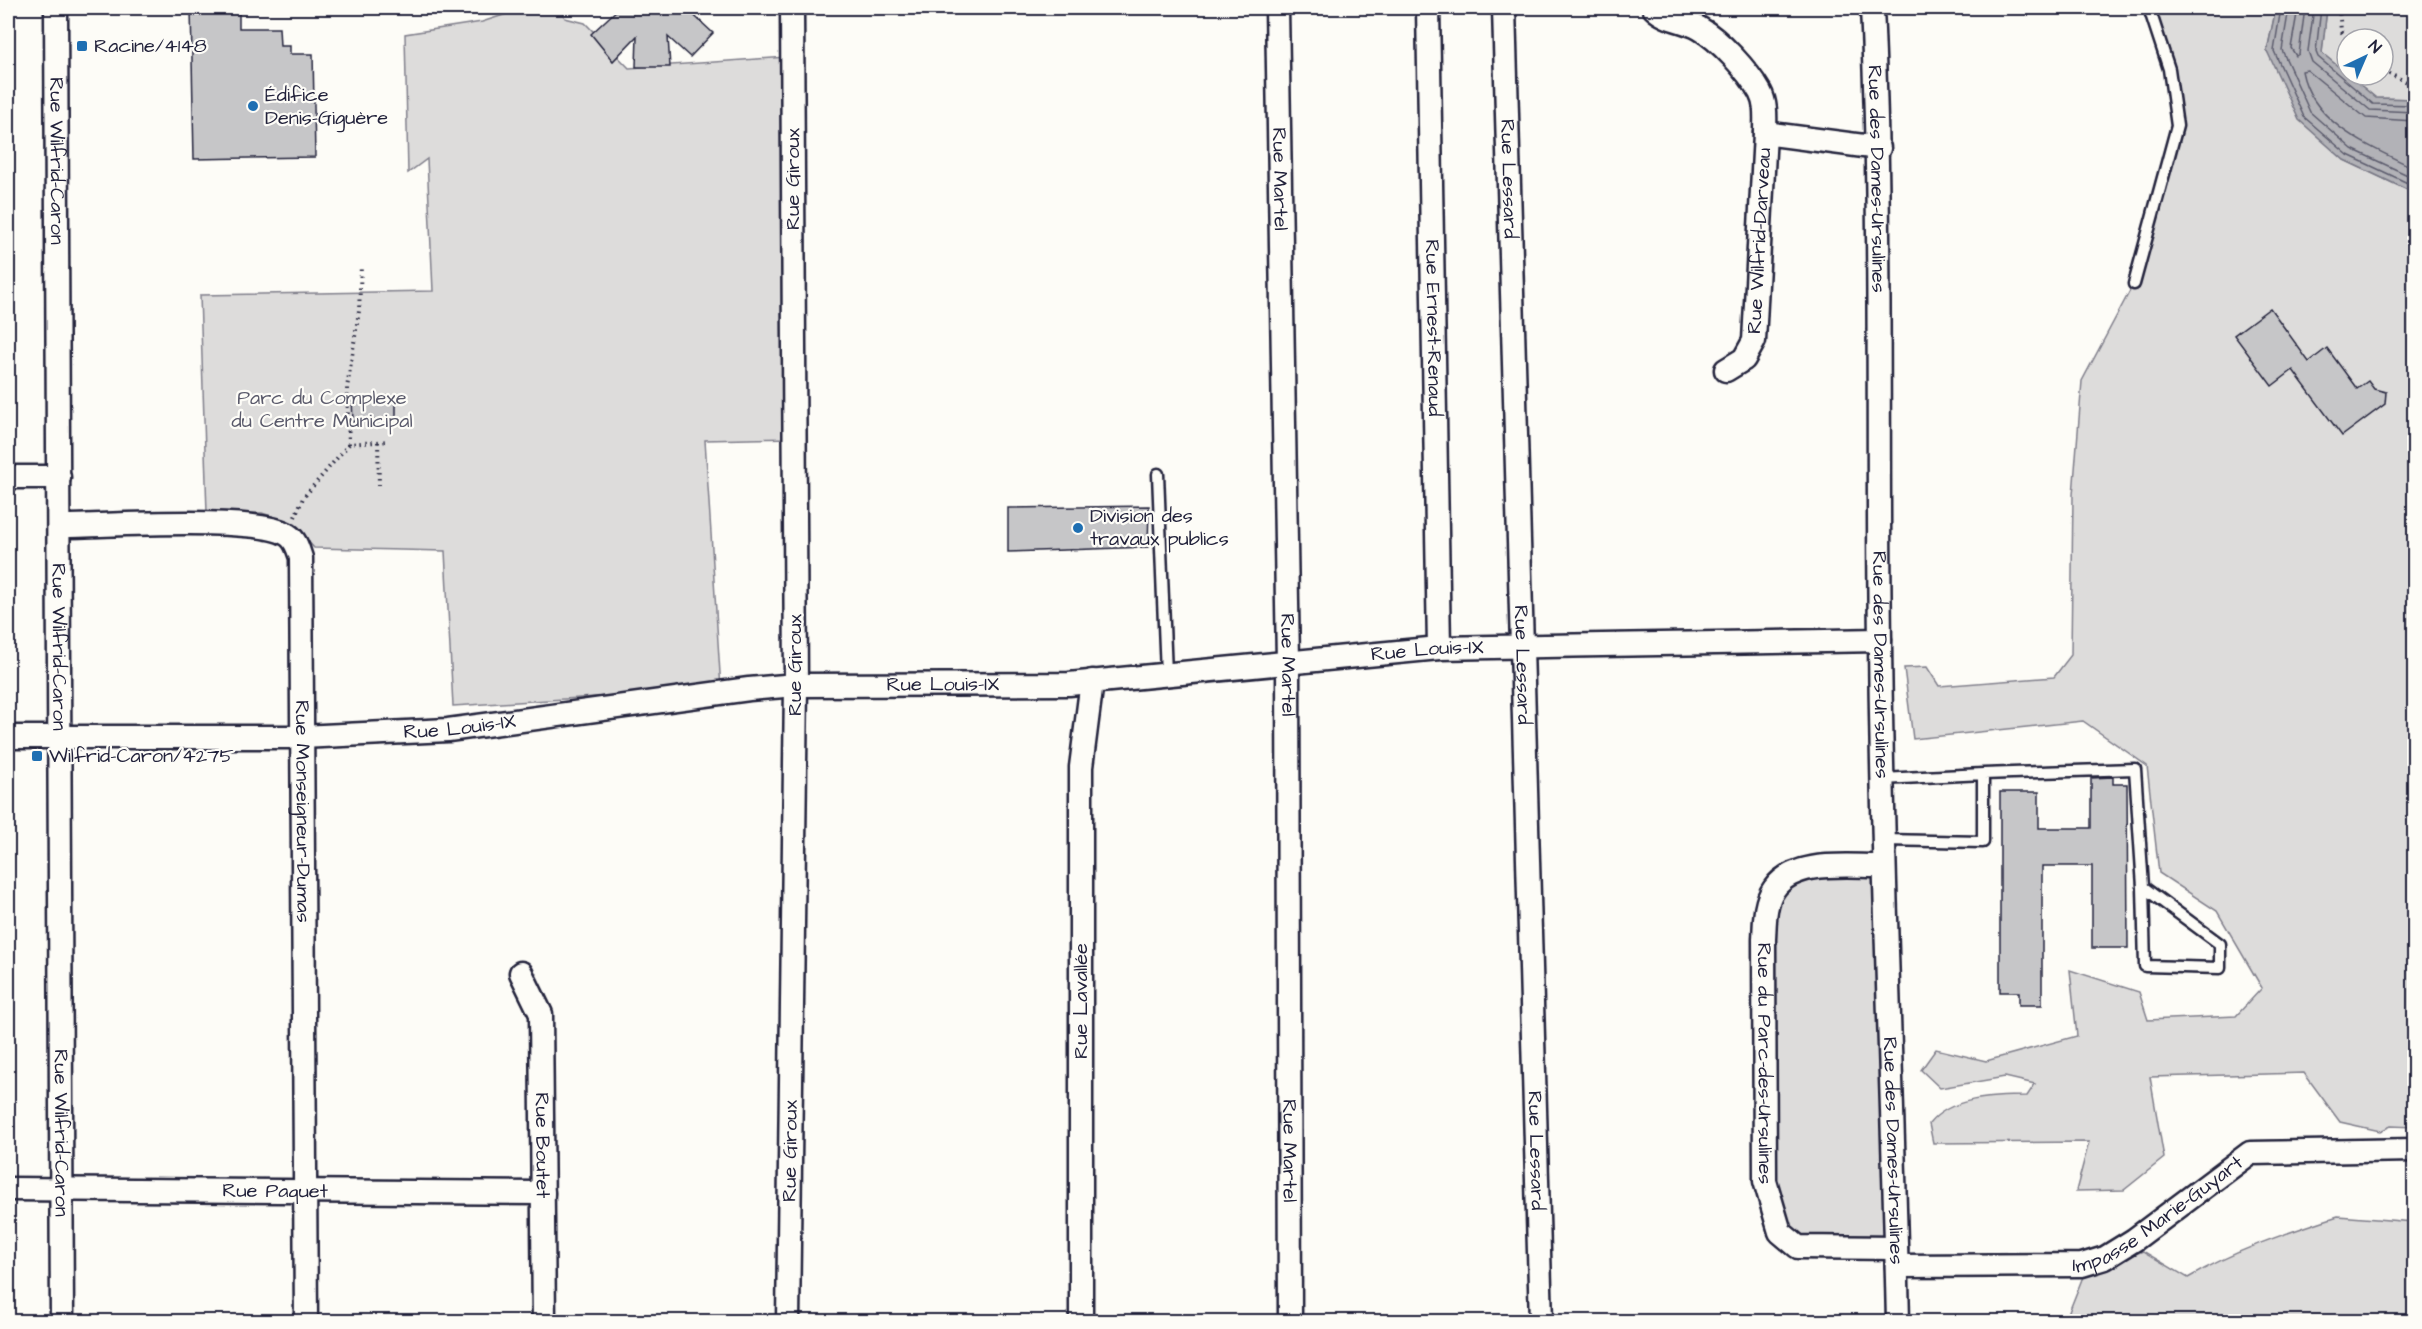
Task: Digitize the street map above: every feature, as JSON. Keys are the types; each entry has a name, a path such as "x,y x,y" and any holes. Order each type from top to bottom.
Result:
{"street":[{"name":"Rue Wilfrid-Caron","path":"56,8 62,1322"},
{"name":"Rue Giroux","path":"788,1322 796,686 792,8"},
{"name":"Rue Martel","path":"1277,8 1288,662 1290,1322"},
{"name":"Rue Ernest-Renaud","path":"1428,8 1440,648"},
{"name":"Rue Lessard","path":"1504,8 1541,1322"},
{"name":"Rue Wilfrid-Darveau","path":"1653,8 1660,14 1699,28 1724,47 1760,92 1766,111 1754,341 1744,359 1726,370"},
{"name":"Rue des Dames-Ursulines","path":"1872,8 1879,148 1883,866 1898,1322"},
{"name":"Rue Wilfrid-Darveau","path":"1765,133 1879,148"},
{"path":"8,477 58,477"},
{"path":"60,526 249,523 288,534"},
{"name":"Rue Monseigneur-Dumas","path":"288,534 297,543 301,558 303,1191 306,1322"},
{"name":"Rue Louis-IX","path":"8,737 302,737 448,730 749,689 796,686 1070,684 1440,648 1880,640"},
{"name":"Rue Lavallée","path":"1081,1322 1081,767 1092,681"},
{"name":"Rue du Parc-des-Ursulines","path":"1883,866 1806,869 1785,877 1773,890 1765,914 1764,939 1765,1181 1780,1232 1797,1247 1897,1257"},
{"name":"Rue Boutet","path":"521,973 541,1014 544,1322"},
{"name":"Impasse Marie-Guyart","path":"1897,1257 2082,1265 2105,1258 2134,1240 2250,1153 2415,1150"},
{"name":"Rue Paquet","path":"8,1189 543,1193"}],"lane":[{"path":"2134,284 2177,126 2169,69 2150,8"},
{"path":"1158,474 1166,674"},
{"path":"1882,779 2135,769 2143,887 2145,966 2220,968 2220,944 2143,887"},
{"path":"1883,840 1983,842 1983,774"}],"path":[{"path":"2339,8 2341,27"},
{"path":"2395,75 2415,82"},
{"path":"288,534 303,498 349,444 347,388 359,311 361,266"},
{"path":"349,444 389,441"},
{"path":"378,442 379,485"}],"green space":[{"name":"Parc du Complexe du Centre Municipal","path":"525,8 560,8 565,18 585,23 629,68 787,57 793,438 705,440 721,689 453,706 445,551 314,548 292,523 262,513 207,513 200,295 433,291 427,159 408,173 405,34 482,22"},
{"path":"2149,8 2276,8 2267,51 2344,160 2414,193 2414,1127 2391,1126 2380,1131 2340,1122 2304,1073 2150,1077 2164,1158 2124,1190 2076,1191 2089,1142 1933,1143 1929,1124 1949,1108 1987,1098 2027,1096 2035,1084 2005,1077 1940,1088 1921,1070 1936,1049 1986,1061 2077,1036 2070,970 2139,992 2148,1020 2236,1016 2262,988 2217,911 2159,873 2147,766 2083,721 1913,739 1904,668 1927,667 1939,686 2054,677 2071,655 2073,495 2082,381 2134,283 2177,127"},
{"path":"2327,8 2414,8 2414,99 2376,98 2363,87 2395,87 2395,27 2335,27 2335,64 2322,53"},
{"path":"1883,866 1896,1248 1806,1245 1772,1211 1764,939 1785,877"},
{"path":"2338,1216 2414,1222 2414,1321 2065,1322 2084,1274 2143,1251 2188,1278 2242,1251"}],"water":[{"path":"2276,8 2327,8 2322,53 2335,64 2335,87 2363,87 2376,98 2414,99 2414,193 2344,160 2299,120 2267,51"}],"building":[{"name":"Édifice Denis-Giguère","path":"191,8 239,8 239,28 279,28 280,46 290,46 290,54 313,54 315,157 194,159"},
{"path":"619,8 686,8 713,33 690,57 668,37 670,67 636,67 637,36 613,61 591,34"},
{"path":"2270,308 2309,362 2327,348 2357,389 2368,381 2374,389 2386,392 2385,404 2342,436 2293,370 2272,386 2234,335"},
{"path":"396,396 396,420 353,422 352,398"},
{"name":"Division des travaux publics","path":"1149,506 1148,547 1008,552 1008,508"},
{"path":"2113,777 2113,784 2127,784 2128,948 2092,948 2092,866 2042,866 2042,1005 2019,1005 2019,992 2000,992 2000,792 2039,792 2039,828 2091,828 2091,778"}],"place":[{"name":"Racine/4148","path":"82,46"},
{"name":"Édifice Denis-Giguère","path":"253,106"},
{"name":"Division des travaux publics","path":"1078,528"},
{"name":"Wilfrid-Caron/4275","path":"37,756"}]}
